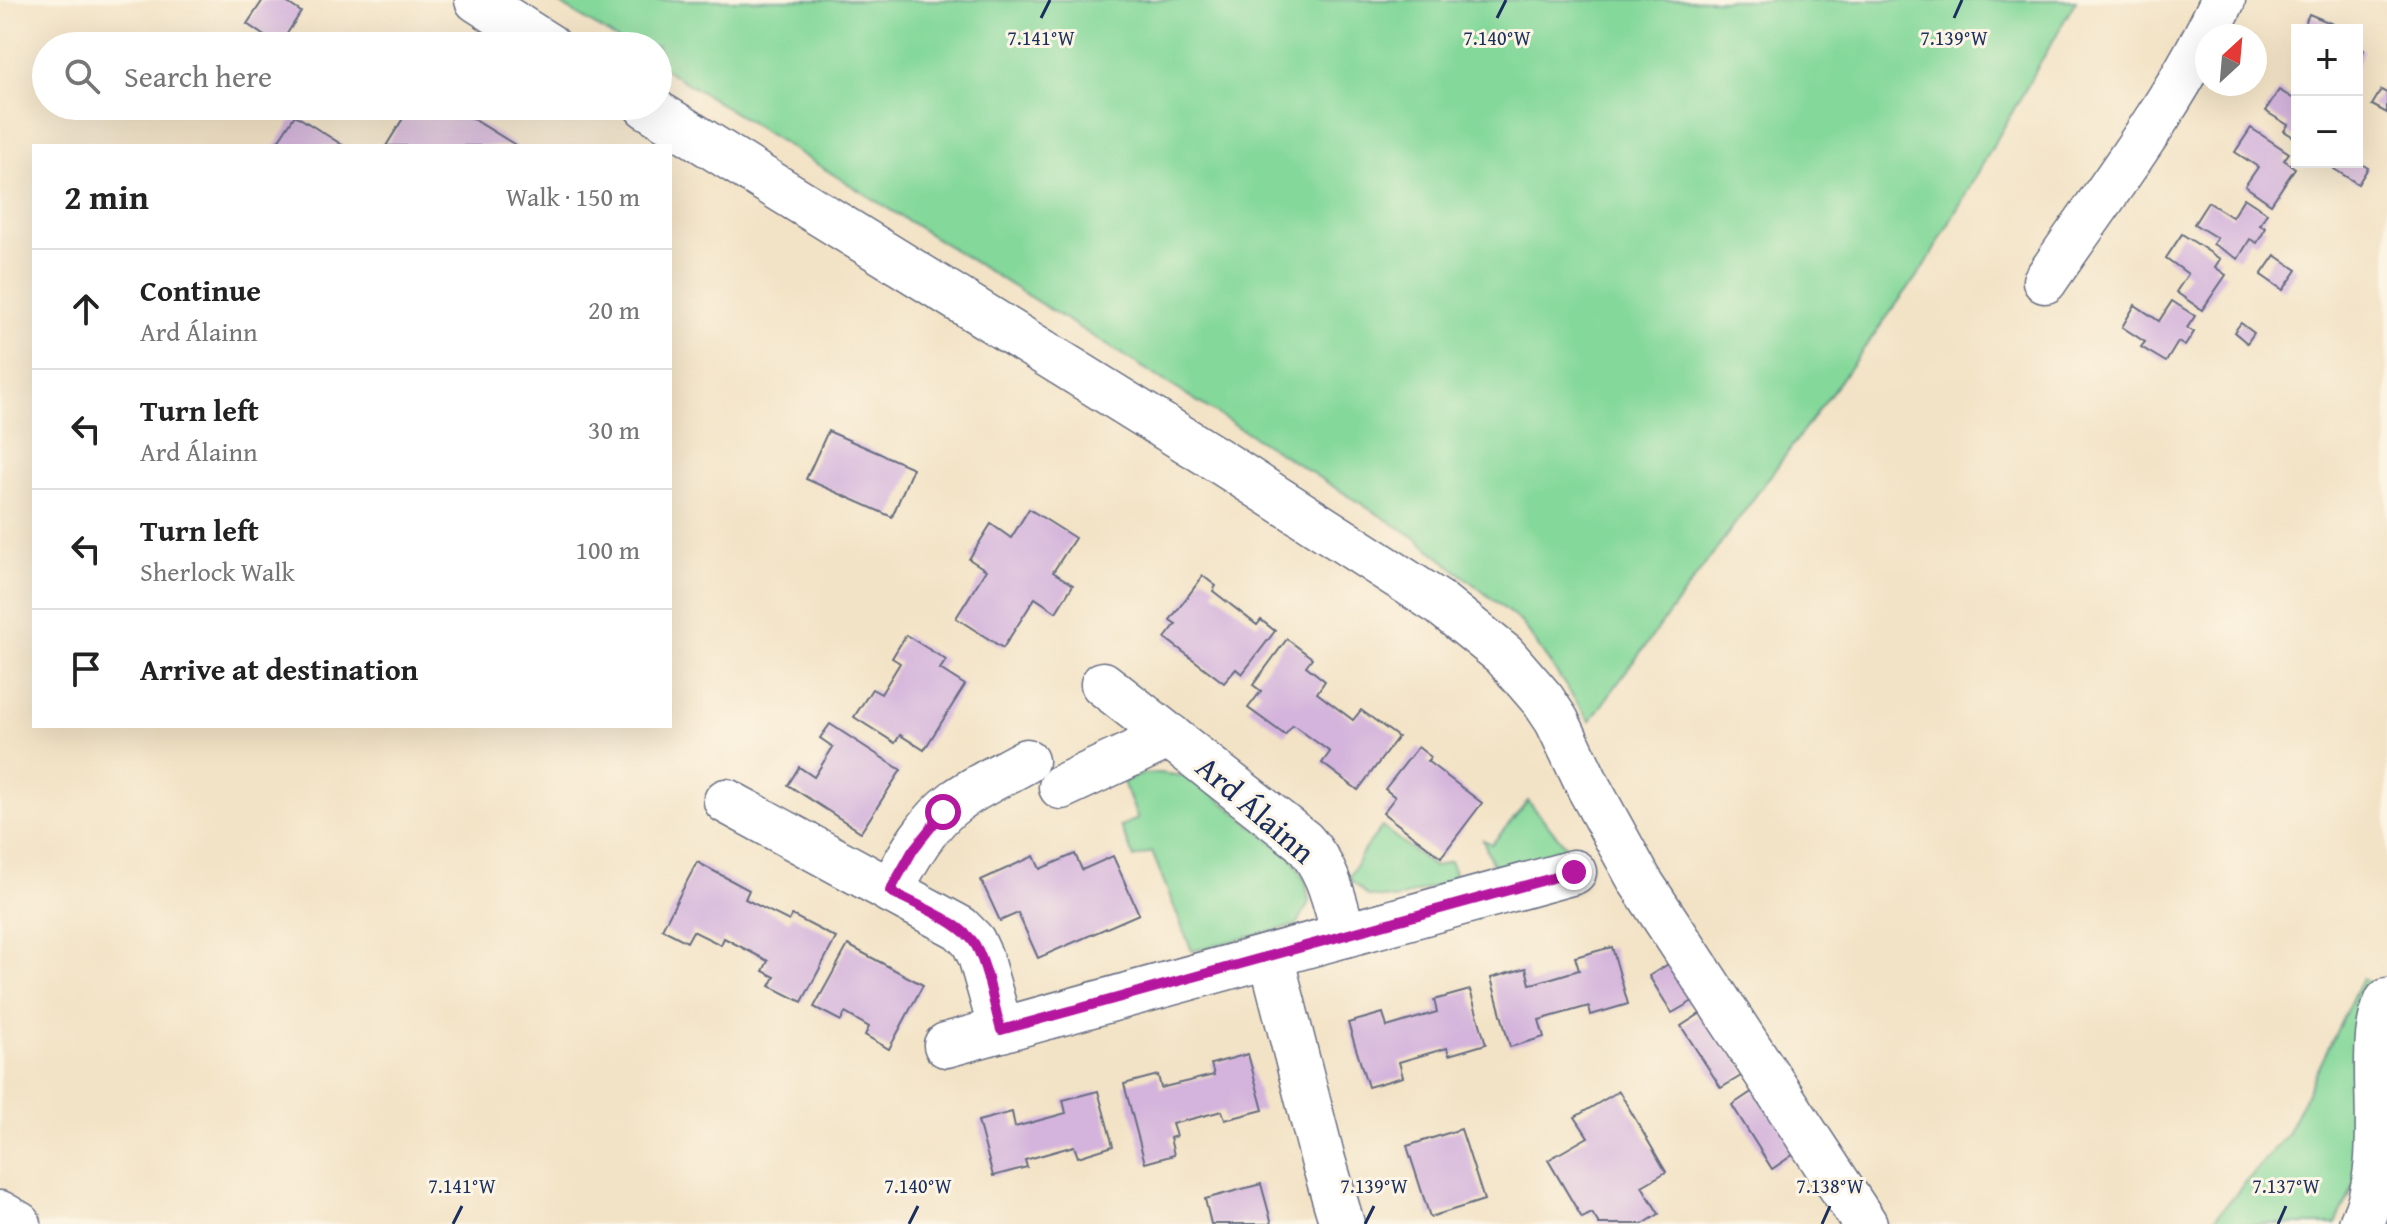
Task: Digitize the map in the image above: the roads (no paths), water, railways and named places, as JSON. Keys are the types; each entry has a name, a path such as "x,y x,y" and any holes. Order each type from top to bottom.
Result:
{"street":[{"path":"477,0 527,32"},
{"path":"2045,281 2161,112 2193,60 2223,0"},
{"path":"669,120 1224,464 1441,604 1504,655 1557,721 1589,788 1640,881 1865,1224"},
{"name":"Ard Álainn","path":"1103,684 1303,841 1316,855 1327,876 1344,935"},
{"name":"Ard Álainn","path":"1061,787 1170,736"},
{"path":"890,891 913,850 943,812 957,800 1026,761"},
{"path":"726,801 960,928 973,941 980,956 1001,1030"},
{"path":"946,1045 1574,872"},
{"path":"1271,956 1342,1224"},
{"path":"2361,1224 2376,1176 2377,1037 2387,1001"},
{"path":"0,1213 19,1224"}]}
